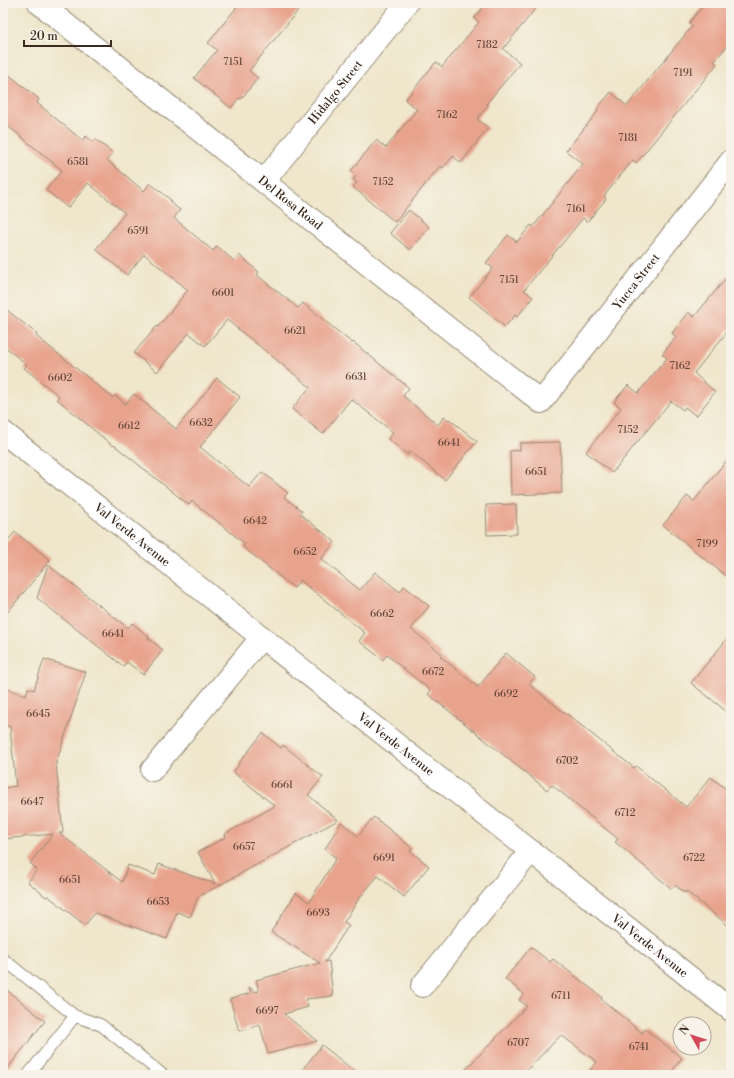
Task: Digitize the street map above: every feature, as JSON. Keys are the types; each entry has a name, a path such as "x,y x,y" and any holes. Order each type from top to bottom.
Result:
{"street":[{"name":"Del Rosa Road","path":"39,3 541,402"},
{"name":"Hidalgo Street","path":"264,181 407,3"},
{"name":"Yucca Street","path":"541,402 731,161"},
{"name":"Val Verde Avenue","path":"3,432 731,1010"},
{"path":"152,770 262,638"},
{"path":"422,986 531,851"}],"lane":[{"path":"3,959 75,1016 101,1025 163,1075"},
{"path":"28,1075 75,1016"}],"building":[{"path":"240,3 304,3 249,71 258,78 241,99 239,98 231,108 194,78 217,50 208,43"},
{"path":"487,3 540,3 503,49 520,63 487,103 488,105 477,119 488,128 461,163 453,156 443,168 440,166 395,222 353,187 357,183 353,180 356,176 351,171 376,140 386,148 417,109 405,100 436,62 442,67 479,22 474,18"},
{"path":"705,3 731,3 731,41 714,62 717,64 636,163 633,160 604,196 606,199 587,222 583,218 524,290 533,297 517,317 515,315 505,327 469,297 493,268 486,263 508,235 517,242 531,225 533,227 583,164 566,151 611,92 627,106 693,25 689,23"},
{"path":"3,70 39,99 37,103 82,140 86,136 93,142 95,139 113,153 107,160 144,191 150,183 171,200 170,202 180,210 174,218 213,251 217,246 234,261 239,255 259,272 257,275 298,308 303,303 409,388 403,396 438,425 444,417 448,420 449,419 477,441 445,480 410,451 408,455 388,439 393,432 351,399 323,434 292,409 310,387 227,320 205,346 189,333 157,372 134,353 157,326 158,327 188,290 144,254 127,275 96,249 125,213 88,183 68,208 46,190 62,170 3,122"},
{"path":"409,210 429,227 410,250 390,233"},
{"path":"731,272 731,327 694,373 715,392 696,416 685,407 683,410 671,401 612,473 586,452 621,408 614,402 628,385 638,393 667,358 662,354 676,337 672,333 688,312 694,317"},
{"path":"3,307 37,334 36,336 113,398 115,395 125,404 134,394 176,429 217,378 240,397 200,447 249,487 262,472 288,493 284,497 302,511 300,514 335,542 321,559 360,590 375,572 400,592 404,586 429,606 411,629 442,654 440,656 478,687 506,653 535,677 529,684 634,768 636,766 686,807 711,777 731,793 731,928 686,891 685,893 675,885 672,889 615,842 618,839 552,785 547,790 428,694 431,691 387,655 383,660 359,641 365,633 300,580 294,588 243,547 245,544 192,501 189,505 114,445 113,446 57,399 59,396 24,368 27,365 3,345"},
{"path":"560,442 562,493 511,495 510,451 520,450 520,443"},
{"path":"731,455 731,580 663,525 687,496 694,501"},
{"path":"516,504 517,534 487,535 486,505"},
{"path":"15,532 50,560 3,618 3,546"},
{"path":"48,565 128,628 132,623 163,650 143,675 127,662 123,666 37,598"},
{"path":"731,634 731,715 691,683"},
{"path":"44,659 86,672 56,763 63,833 59,833 122,882 128,865 155,875 159,864 215,884 198,852 226,837 225,834 275,806 233,772 263,733 281,748 283,745 323,777 308,795 338,820 198,897 190,917 177,912 167,939 95,913 85,925 28,882 37,870 30,863 53,834 3,839 3,788 16,786 10,727 3,724 3,701 7,689 26,695 28,688 34,690"},
{"path":"374,817 412,848 410,851 429,866 404,897 378,876 360,897 344,922 349,925 325,962 329,961 333,996 306,999 308,1007 284,1014 317,1041 268,1054 260,1025 239,1031 230,999 251,993 249,987 256,992 259,991 256,980 320,963 271,932 296,893 309,902 336,858 325,849 341,822 358,836"},
{"path":"531,947 550,962 553,959 602,997 601,999 642,1033 645,1029 672,1050 672,1056 679,1056 682,1058 669,1075 586,1075 597,1062 561,1035 522,1075 460,1075 527,1006 519,1000 524,994 505,979"},
{"path":"3,987 45,1021 3,1074"},
{"path":"322,1045 359,1075 298,1075"}]}
